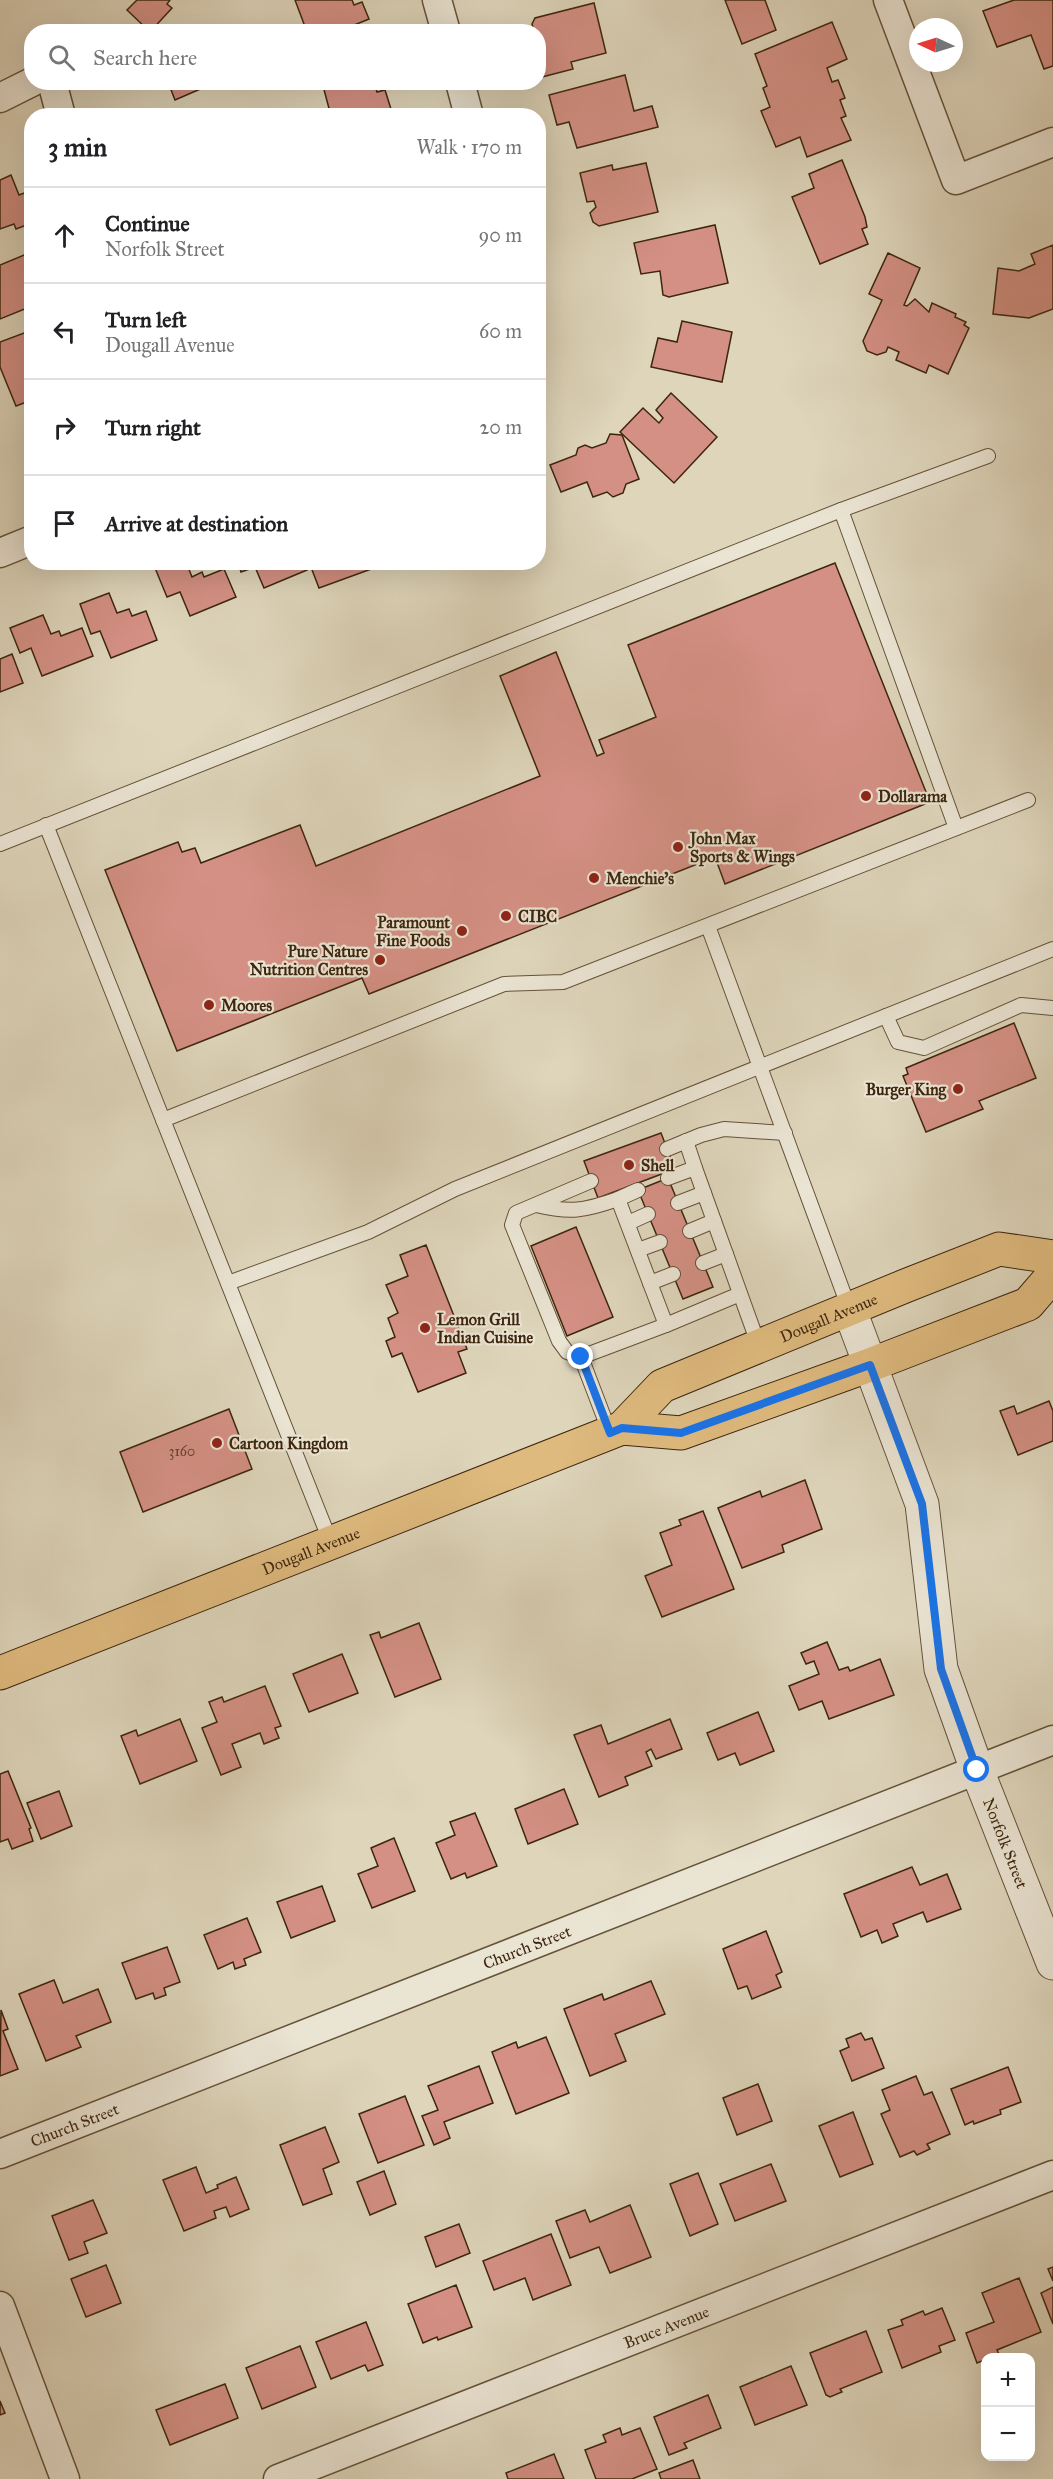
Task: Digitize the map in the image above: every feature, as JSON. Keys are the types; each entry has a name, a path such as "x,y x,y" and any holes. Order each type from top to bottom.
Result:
{"main road":[{"name":"Dougall Avenue","path":"0,1673 616,1430 662,1386 849,1308 999,1249 1053,1257"},
{"name":"Dougall Avenue","path":"616,1430 681,1433 870,1365 1028,1304 1053,1275"}],"street":[{"path":"437,0 444,24"},
{"path":"888,0 956,180 1053,142"},
{"path":"0,98 24,86"},
{"path":"54,90 59,108"},
{"path":"462,90 467,108"},
{"path":"0,553 24,543"},
{"name":"Norfolk Street","path":"849,1308 922,1504 941,1669 977,1770 1053,1963"},
{"name":"Church Street","path":"0,2154 1053,1740"},
{"name":"Bruce Avenue","path":"278,2479 1053,2175"},
{"path":"0,2306 66,2479"}],"lane":[{"path":"0,844 841,510 988,456"},
{"path":"841,510 956,828"},
{"path":"163,1120 504,984 563,982 1028,800"},
{"path":"46,825 331,1543"},
{"path":"708,926 849,1308"},
{"path":"228,1283 368,1232 455,1189 1053,949"},
{"path":"886,1016 898,1042 924,1048 1021,1005 1053,1008"},
{"path":"667,1149 724,1129 785,1133"},
{"path":"686,1141 759,1346"},
{"path":"668,1178 695,1168"},
{"path":"591,1181 516,1213 512,1225 559,1341 567,1352 581,1357 740,1294"},
{"path":"536,1204 566,1212 618,1199 638,1190"},
{"path":"678,1203 705,1193"},
{"path":"618,1199 666,1324"},
{"path":"627,1223 648,1214"},
{"path":"690,1231 714,1221"},
{"path":"638,1250 660,1242"},
{"path":"703,1263 726,1254"},
{"path":"650,1283 673,1274"},
{"path":"581,1357 616,1430"}],"building":[{"path":"137,0 170,0 167,4 172,8 157,24 142,24 127,10"},
{"path":"295,0 352,0 354,5 362,2 369,19 357,24 304,24"},
{"path":"725,0 765,0 776,30 742,44"},
{"path":"1014,0 1053,0 1053,66 1044,69 1031,35 997,47 983,11"},
{"path":"594,3 606,53 571,62 573,69 546,76 546,24 532,24 535,18"},
{"path":"832,22 847,59 827,68 832,82 838,80 845,98 840,100 846,116 841,118 851,140 807,157 800,137 776,147 761,111 770,107 763,88 767,86 755,54"},
{"path":"625,75 634,111 652,106 658,127 577,148 569,122 557,125 549,95"},
{"path":"171,90 198,90 175,100"},
{"path":"324,90 376,90 377,92 385,90 391,108 329,108"},
{"path":"842,160 865,217 867,227 862,229 868,244 820,264 792,197 814,188 809,174"},
{"path":"646,163 658,212 599,226 593,222 590,213 596,207 594,201 587,202 580,173 612,165 613,170"},
{"path":"11,175 19,195 24,193 24,226 16,229 14,224 0,229 0,180"},
{"path":"715,225 728,283 669,297 663,295 660,271 641,274 634,243"},
{"path":"1053,245 1053,309 1029,318 993,314 998,268 1019,271 1035,264 1031,254"},
{"path":"888,253 920,268 904,305 907,306 915,299 929,312 932,303 956,314 955,317 966,322 964,325 969,328 948,374 929,365 926,373 896,360 899,352 888,347 886,352 877,355 867,351 863,341 882,300 869,294"},
{"path":"24,255 24,309 0,319 0,265"},
{"path":"682,321 732,332 722,382 651,367 658,338 677,342"},
{"path":"24,333 24,403 16,406 0,367 0,342"},
{"path":"671,393 717,437 674,483 620,432 643,408 659,423 663,418 656,410"},
{"path":"610,434 622,435 639,479 626,484 623,493 613,497 607,492 593,497 587,482 561,492 550,465 576,455 578,448 585,445 592,448 606,443"},
{"path":"835,563 930,802 725,884 715,857 369,994 362,978 177,1051 105,870 178,842 182,852 195,848 201,863 300,825 316,866 540,776 500,676 556,652 597,756 604,753 599,740 656,717 628,645"},
{"path":"156,570 189,570 192,577 202,572 204,577 224,570 236,597 190,616 180,592 167,597"},
{"path":"256,570 307,570 264,588"},
{"path":"312,570 368,570 319,588"},
{"path":"109,593 117,613 129,609 132,616 146,611 157,640 111,658 100,631 91,634 80,604"},
{"path":"43,615 51,634 59,631 61,636 82,628 93,656 42,676 31,648 20,653 10,628"},
{"path":"12,654 23,683 0,692 0,659"},
{"name":"Burger King","path":"1014,1023 1036,1078 979,1101 983,1109 926,1132 903,1076 908,1074 906,1068"},
{"name":"Shell","path":"661,1133 675,1169 598,1198 584,1161"},
{"path":"668,1178 713,1287 683,1299 638,1190"},
{"path":"576,1227 613,1317 567,1336 531,1246"},
{"name":"Lemon Grill Indian Cuisine","path":"426,1245 467,1349 458,1352 466,1373 418,1392 402,1353 392,1357 386,1341 395,1337 388,1318 398,1313 386,1285 408,1276 400,1255"},
{"path":"1049,1401 1053,1411 1053,1441 1018,1455 1000,1411 1014,1406 1017,1414"},
{"path":"229,1409 252,1469 143,1512 120,1452"},
{"path":"805,1480 822,1529 782,1545 784,1552 742,1568 718,1508 760,1491 762,1497"},
{"path":"703,1511 734,1589 662,1617 645,1576 672,1565 660,1533 681,1525 679,1520"},
{"path":"419,1623 441,1679 395,1697 370,1635 379,1632 381,1638"},
{"path":"827,1642 839,1670 848,1667 850,1671 880,1659 894,1695 829,1719 822,1701 799,1710 789,1686 819,1674 814,1661 806,1664 801,1653"},
{"path":"342,1654 358,1693 309,1712 293,1674"},
{"path":"265,1686 281,1726 275,1728 279,1738 264,1744 260,1733 232,1744 241,1767 221,1775 202,1728 217,1722 209,1702 222,1697 224,1702"},
{"path":"758,1712 774,1751 740,1765 735,1753 718,1760 707,1733"},
{"path":"180,1719 197,1761 140,1784 121,1736 136,1730 138,1736"},
{"path":"670,1719 682,1749 656,1759 651,1749 646,1752 652,1766 625,1777 628,1785 599,1797 574,1735 601,1725 608,1744"},
{"path":"8,1771 31,1828 29,1829 33,1841 12,1849 8,1839 0,1842 0,1774"},
{"path":"564,1789 578,1824 528,1844 515,1809"},
{"path":"59,1791 72,1826 41,1839 27,1803"},
{"path":"475,1813 497,1866 467,1878 465,1873 451,1879 436,1843 455,1835 450,1822"},
{"path":"394,1838 415,1891 372,1908 358,1874 378,1866 371,1848"},
{"path":"912,1867 920,1885 947,1874 961,1909 927,1922 923,1912 893,1924 898,1936 882,1943 877,1930 861,1937 844,1894"},
{"path":"322,1886 335,1921 291,1938 277,1902"},
{"path":"247,1918 261,1952 244,1959 246,1965 235,1969 233,1962 218,1969 204,1935"},
{"path":"766,1931 782,1972 776,1975 781,1987 752,1999 747,1986 738,1989 723,1949"},
{"path":"167,1947 180,1982 164,1988 166,1995 155,1999 153,1993 136,1999 122,1963"},
{"path":"54,1980 63,2003 98,1989 111,2022 76,2036 81,2047 46,2061 19,1994"},
{"path":"651,1981 665,2014 615,2034 626,2061 590,2076 564,2009 602,1994 604,2000"},
{"path":"1,2010 8,2029 3,2031 18,2069 0,2076"},
{"path":"861,2033 865,2040 872,2038 884,2068 852,2081 840,2051 849,2047 846,2039"},
{"path":"546,2037 569,2093 516,2114 492,2052 516,2042 518,2048"},
{"path":"479,2066 493,2103 444,2122 450,2138 434,2145 422,2116 438,2110 428,2086"},
{"path":"1008,2067 1021,2102 1000,2110 1001,2114 965,2125 951,2089"},
{"path":"916,2076 924,2095 932,2092 950,2134 927,2144 930,2149 917,2155 914,2151 900,2157 881,2114 890,2110 882,2090"},
{"path":"758,2084 772,2121 737,2135 723,2098"},
{"path":"405,2096 424,2145 378,2163 359,2114"},
{"path":"853,2112 873,2164 840,2177 819,2126"},
{"path":"325,2127 339,2162 323,2169 332,2194 303,2205 280,2145"},
{"path":"771,2164 786,2201 735,2221 720,2184"},
{"path":"196,2167 206,2193 218,2188 217,2185 236,2177 249,2209 230,2217 226,2207 214,2211 216,2218 184,2231 163,2180"},
{"path":"384,2171 396,2204 370,2215 357,2182"},
{"path":"698,2173 718,2224 690,2236 670,2184"},
{"path":"93,2200 107,2233 84,2242 88,2253 69,2260 52,2216"},
{"path":"630,2205 651,2257 610,2273 599,2247 570,2258 556,2221 585,2210 590,2222"},
{"path":"459,2224 470,2253 436,2267 425,2237"},
{"path":"551,2234 571,2285 533,2300 525,2278 494,2290 483,2261"},
{"path":"106,2265 121,2303 86,2317 71,2279"},
{"path":"1053,2267 1053,2281 1048,2269"},
{"path":"1019,2278 1041,2332 997,2350 998,2353 981,2353 981,2361 977,2363 966,2333 994,2322 982,2293"},
{"path":"456,2285 472,2327 438,2340 437,2337 423,2343 408,2304"},
{"path":"1053,2287 1053,2324 1041,2293"},
{"path":"942,2308 955,2340 939,2346 941,2352 902,2368 888,2330 903,2325 901,2320 923,2311 925,2315"},
{"path":"366,2322 383,2365 368,2371 365,2365 331,2379 316,2342"},
{"path":"866,2331 882,2372 840,2389 842,2392 830,2397 826,2395 810,2353"},
{"path":"300,2346 316,2387 262,2409 246,2368"},
{"path":"791,2366 807,2405 755,2425 740,2387"},
{"path":"225,2384 238,2418 170,2445 156,2410"},
{"path":"708,2395 721,2428 684,2443 687,2448 669,2455 654,2417"},
{"path":"0,2401 5,2413 0,2415"},
{"path":"620,2428 622,2435 640,2428 657,2469 632,2479 596,2479 585,2450 606,2442 603,2435"},
{"path":"554,2454 564,2479 508,2479 506,2473"},
{"path":"693,2460 700,2479 661,2479 659,2473"}],"place":[{"name":"Dollarama","path":"866,796"},
{"name":"John Max Sports & Wings","path":"678,847"},
{"name":"Menchie's","path":"594,878"},
{"name":"CIBC","path":"506,916"},
{"name":"Paramount Fine Foods","path":"462,931"},
{"name":"Pure Nature Nutrition Centres","path":"380,960"},
{"name":"Moores","path":"209,1005"},
{"name":"Burger King","path":"958,1089"},
{"name":"Shell","path":"629,1165"},
{"name":"Lemon Grill Indian Cuisine","path":"425,1328"},
{"name":"Cartoon Kingdom","path":"217,1443"}],"route":[{"path":"581,1357 610,1433 622,1428 681,1433 870,1365 922,1504 941,1669 977,1770"}]}
